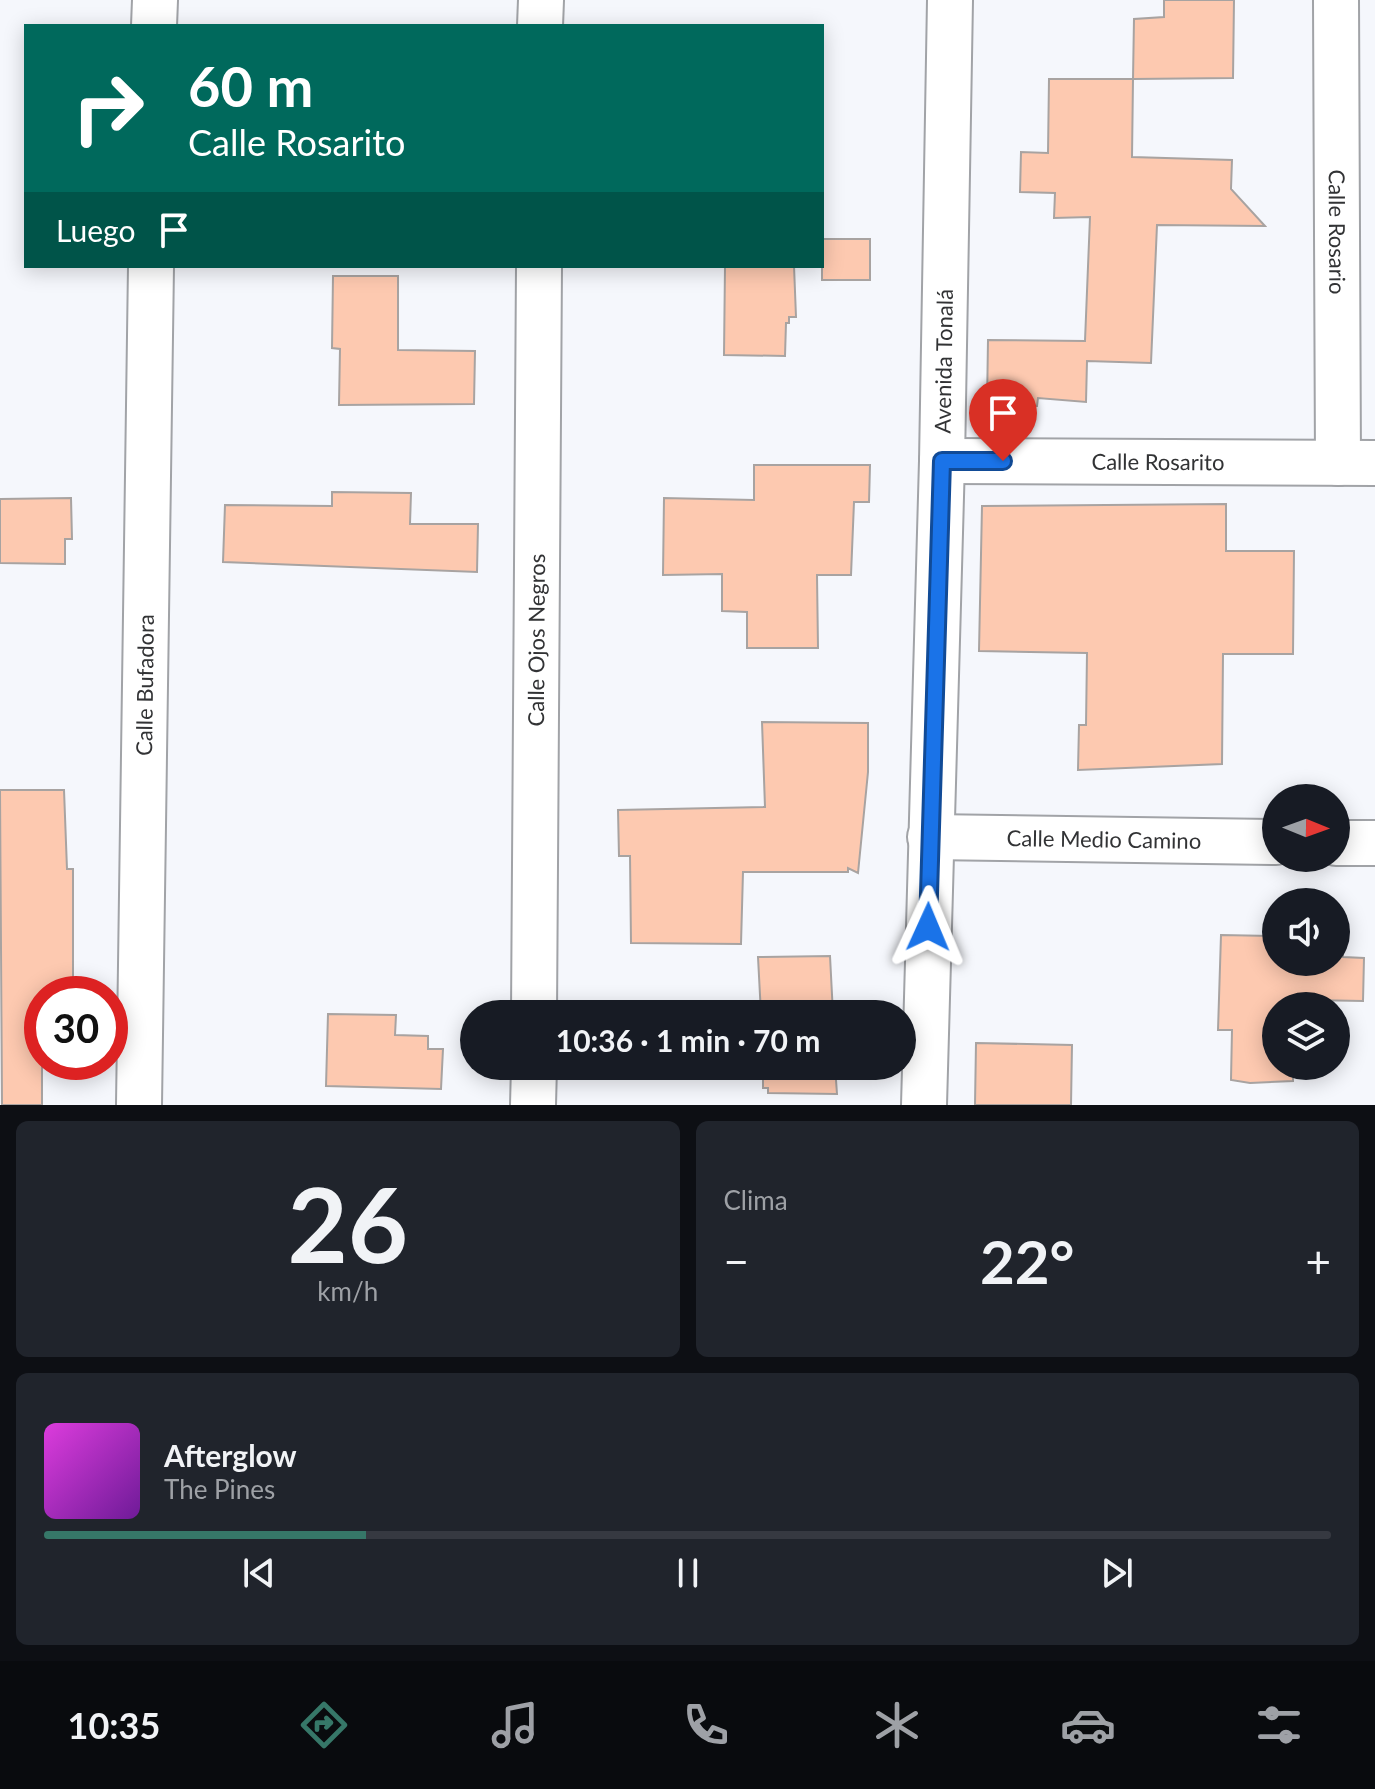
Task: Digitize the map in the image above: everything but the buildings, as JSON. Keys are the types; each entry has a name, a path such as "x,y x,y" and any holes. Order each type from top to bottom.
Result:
{"street":[{"path":"154,24 155,0"},
{"path":"540,24 541,0"},
{"name":"Avenida Tonalá","path":"924,1105 942,461 950,0"},
{"name":"Calle Rosario","path":"1336,0 1357,463"},
{"name":"Calle Bufadora","path":"139,1105 151,268"},
{"name":"Calle Ojos Negros","path":"534,1000 539,268"},
{"name":"Calle Rosarito","path":"942,461 1357,463"},
{"name":"Calle Medio Camino","path":"930,837 1262,842"},
{"path":"1350,843 1375,843"},
{"path":"533,1105 534,1080"}],"route":[{"path":"928,927 942,461 1003,461"}]}
